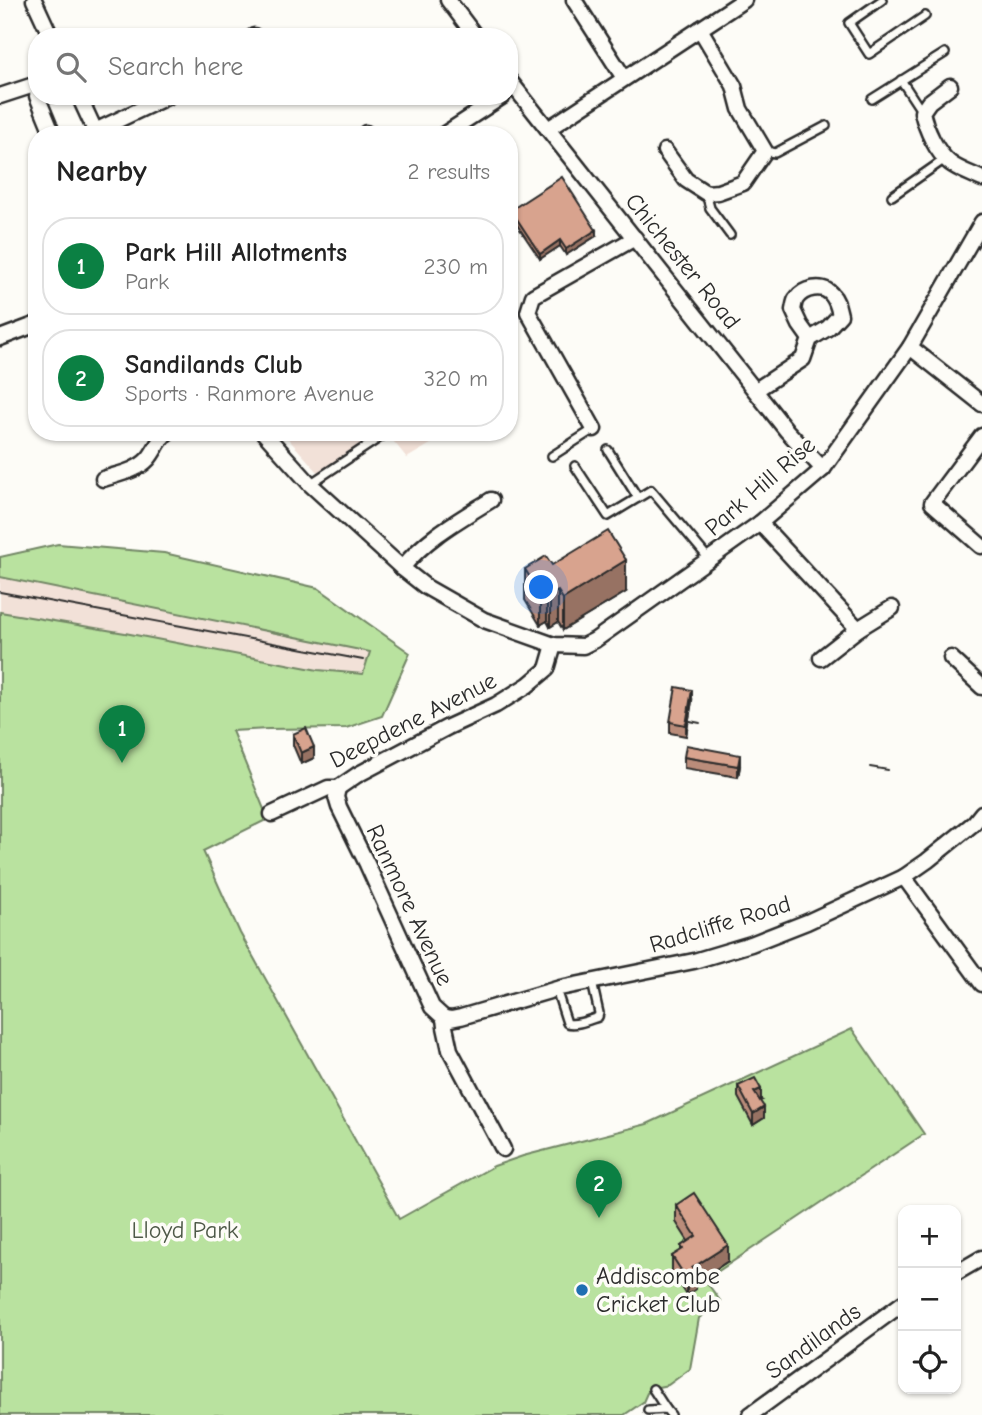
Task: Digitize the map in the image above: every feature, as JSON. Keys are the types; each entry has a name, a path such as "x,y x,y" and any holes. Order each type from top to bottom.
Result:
{"street":[{"path":"34,0 47,28"},
{"path":"449,0 469,28"},
{"path":"574,0 624,78"},
{"path":"548,129 744,0"},
{"path":"665,151 685,180 706,192 719,192 743,183 765,151 740,109 734,86 700,29"},
{"path":"950,86 929,102 922,112 930,135 941,153 951,163 982,179"},
{"path":"0,96 28,91"},
{"name":"Chichester Road","path":"518,98 548,129 787,430 822,469"},
{"path":"42,105 50,126"},
{"path":"83,105 93,126"},
{"path":"110,126 151,105"},
{"path":"456,126 486,105"},
{"name":"Park Hill Rise","path":"554,645 583,646 595,640 760,523 822,469 911,347 982,222"},
{"path":"594,429 528,312 533,296 635,238"},
{"path":"0,338 28,327"},
{"path":"756,390 803,359 810,339"},
{"path":"911,347 982,404"},
{"path":"981,546 932,503 982,436"},
{"path":"103,479 140,466 150,457 158,441"},
{"path":"271,441 310,484 426,587 484,620 554,645"},
{"path":"402,568 421,547 439,533 491,500"},
{"path":"760,523 858,629"},
{"path":"821,658 858,629 892,608"},
{"name":"Deepdene Avenue","path":"272,814 328,788 338,788 357,775 448,727 496,705 528,685 547,669 554,645"},
{"path":"951,658 982,687"},
{"name":"Ranmore Avenue","path":"338,788 336,797 339,807 432,1007 444,1018 450,1049 503,1149"},
{"name":"Radcliffe Road","path":"444,1018 470,1015 556,989 694,961 751,944 807,922 904,877 965,831 982,813"},
{"path":"904,877 982,984"},
{"path":"961,1270 982,1258"},
{"name":"Sandilands","path":"750,1415 898,1307"}],"lane":[{"path":"882,0 849,23 869,54 925,16"},
{"path":"872,99 945,53"},
{"path":"901,80 922,112"},
{"path":"765,151 775,153 826,126"},
{"path":"892,196 946,158"},
{"path":"706,192 710,208 730,235"},
{"path":"552,456 594,429"},
{"path":"310,484 374,441"},
{"path":"608,450 638,498"},
{"path":"575,466 608,516 651,490 710,560"},
{"path":"556,989 567,1023 577,1023 598,1017 592,982"},
{"path":"653,1390 669,1412"},
{"path":"649,1410 669,1412"}],"shaded area":[{"path":"290,441 384,441 326,481"},
{"path":"393,441 436,441 407,458"},
{"path":"0,577 370,652 363,674 318,670 0,612"}],"green space":[{"name":"Lloyd Park","path":"58,544 164,553 318,588 410,653 382,716 346,728 232,731 268,819 203,851 240,933 399,1219 494,1166 647,1124 852,1029 924,1134 705,1280 721,1302 699,1318 690,1369 668,1385 647,1393 643,1402 624,1415 0,1415 0,612 318,670 363,674 370,652 0,577 0,557"}],"building":[{"path":"562,177 596,230 566,249 560,240 540,254 518,221 518,205"},
{"path":"608,531 626,560 563,599 558,591 550,595 547,590 540,594 525,569 546,556 552,565"},
{"path":"676,687 692,690 686,725 670,722"},
{"path":"306,728 314,747 301,753 293,734"},
{"path":"686,745 740,755 738,766 684,757"},
{"path":"755,1078 761,1089 754,1092 764,1107 753,1114 738,1086"},
{"path":"694,1193 728,1245 692,1268 696,1273 687,1279 672,1256 696,1236 676,1205"}],"tram line":[{"path":"0,592 363,660"},
{"path":"690,721 700,723"},
{"path":"870,767 888,770"}],"place":[{"name":"Park Hill Allotments","path":"122,763"},
{"name":"Sandilands Club","path":"599,1218"},
{"name":"Addiscombe Cricket Club","path":"582,1290"}]}
